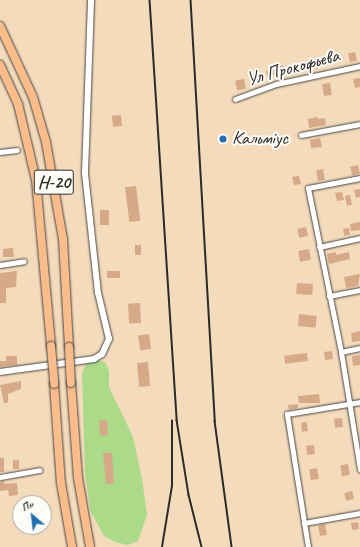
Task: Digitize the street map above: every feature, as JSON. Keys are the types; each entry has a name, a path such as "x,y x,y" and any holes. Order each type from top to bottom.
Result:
{"main road":[{"name":"Н-20","path":"0,26 34,97 46,142 63,239 78,478 90,547"},
{"name":"Н-20","path":"0,65 18,104 36,180 51,346 61,483 72,547"}],"street":[{"path":"0,372 94,359 102,354 109,338 98,293 85,173 91,0"},
{"name":"Ул Прокофьева","path":"235,99 276,84 360,66"},
{"path":"301,135 360,124"},
{"path":"0,152 17,150"},
{"path":"360,178 308,188 341,352 360,470"},
{"path":"320,247 360,238"},
{"path":"0,265 24,261"},
{"path":"330,296 360,290"},
{"path":"341,352 360,348"},
{"path":"308,547 287,414 360,402"},
{"path":"0,476 39,470"},
{"path":"304,523 360,513"}],"green space":[{"path":"97,360 105,362 109,371 109,387 133,437 142,479 147,515 138,541 128,545 115,542 104,536 90,510 85,471 82,373 86,364"}],"building":[{"path":"355,52 357,61 350,62 348,54"},
{"path":"316,60 318,69 302,68 301,62"},
{"path":"283,65 284,73 267,76 266,71"},
{"path":"360,78 360,87 355,88 353,79"},
{"path":"244,79 246,89 237,91 235,81"},
{"path":"330,83 332,95 324,96 322,84"},
{"path":"121,115 122,126 113,127 112,116"},
{"path":"318,117 318,119 325,118 326,125 309,128 308,119"},
{"path":"320,138 322,147 311,148 310,140"},
{"path":"358,165 360,174 352,176 350,167"},
{"path":"323,169 325,180 318,181 316,170"},
{"path":"299,176 301,184 294,185 292,177"},
{"path":"136,186 140,221 129,222 125,187"},
{"path":"360,189 360,197 356,198 354,190"},
{"path":"342,192 344,200 337,201 335,193"},
{"path":"350,195 352,205 347,206 345,196"},
{"path":"100,210 109,210 109,225 100,225"},
{"path":"360,222 360,230 351,231 350,224"},
{"path":"306,227 308,236 299,238 297,229"},
{"path":"349,228 350,235 344,236 343,229"},
{"path":"135,245 141,245 141,255 135,255"},
{"path":"13,248 14,257 3,257 3,249"},
{"path":"309,249 311,260 300,262 298,251"},
{"path":"336,252 336,255 349,252 350,259 329,264 327,254"},
{"path":"17,271 16,287 6,288 6,303 0,303 0,273"},
{"path":"107,271 120,271 120,278 107,278"},
{"path":"360,274 358,286 346,288 344,277"},
{"path":"297,283 313,284 312,295 296,294"},
{"path":"140,303 141,323 129,324 128,304"},
{"path":"299,314 317,316 316,328 298,326"},
{"path":"360,331 360,341 352,342 351,333"},
{"path":"149,334 151,349 140,350 138,336"},
{"path":"332,351 333,359 325,360 324,352"},
{"path":"307,353 308,361 285,364 284,356"},
{"path":"360,355 360,365 353,366 352,356"},
{"path":"6,356 17,356 17,365 0,367 0,361 6,361"},
{"path":"148,362 150,386 139,387 137,363"},
{"path":"21,381 21,389 8,394 8,403 4,403 0,385"},
{"path":"319,394 320,403 299,403 298,396"},
{"path":"298,404 298,408 289,410 288,405"},
{"path":"342,418 343,427 335,428 334,419"},
{"path":"107,420 108,435 100,436 99,421"},
{"path":"307,422 308,431 302,432 301,423"},
{"path":"314,445 315,454 307,455 306,446"},
{"path":"103,453 112,453 114,484 106,484"},
{"path":"0,458 4,458 4,472 0,472"},
{"path":"13,460 19,460 19,469 13,469"},
{"path":"348,464 350,475 342,476 340,465"},
{"path":"317,468 319,479 311,480 309,469"},
{"path":"4,481 4,484 17,483 18,495 9,496 8,490 0,491 0,482"},
{"path":"352,491 354,499 346,501 344,493"},
{"path":"358,522 359,529 352,530 351,523"},
{"path":"325,524 327,535 320,536 318,525"}],"railway":[{"path":"150,0 177,420 189,495 202,547"},
{"path":"191,0 215,421 232,547"},
{"path":"162,547 172,486 172,421"}],"place":[{"name":"Кальміус","path":"223,139"}]}
